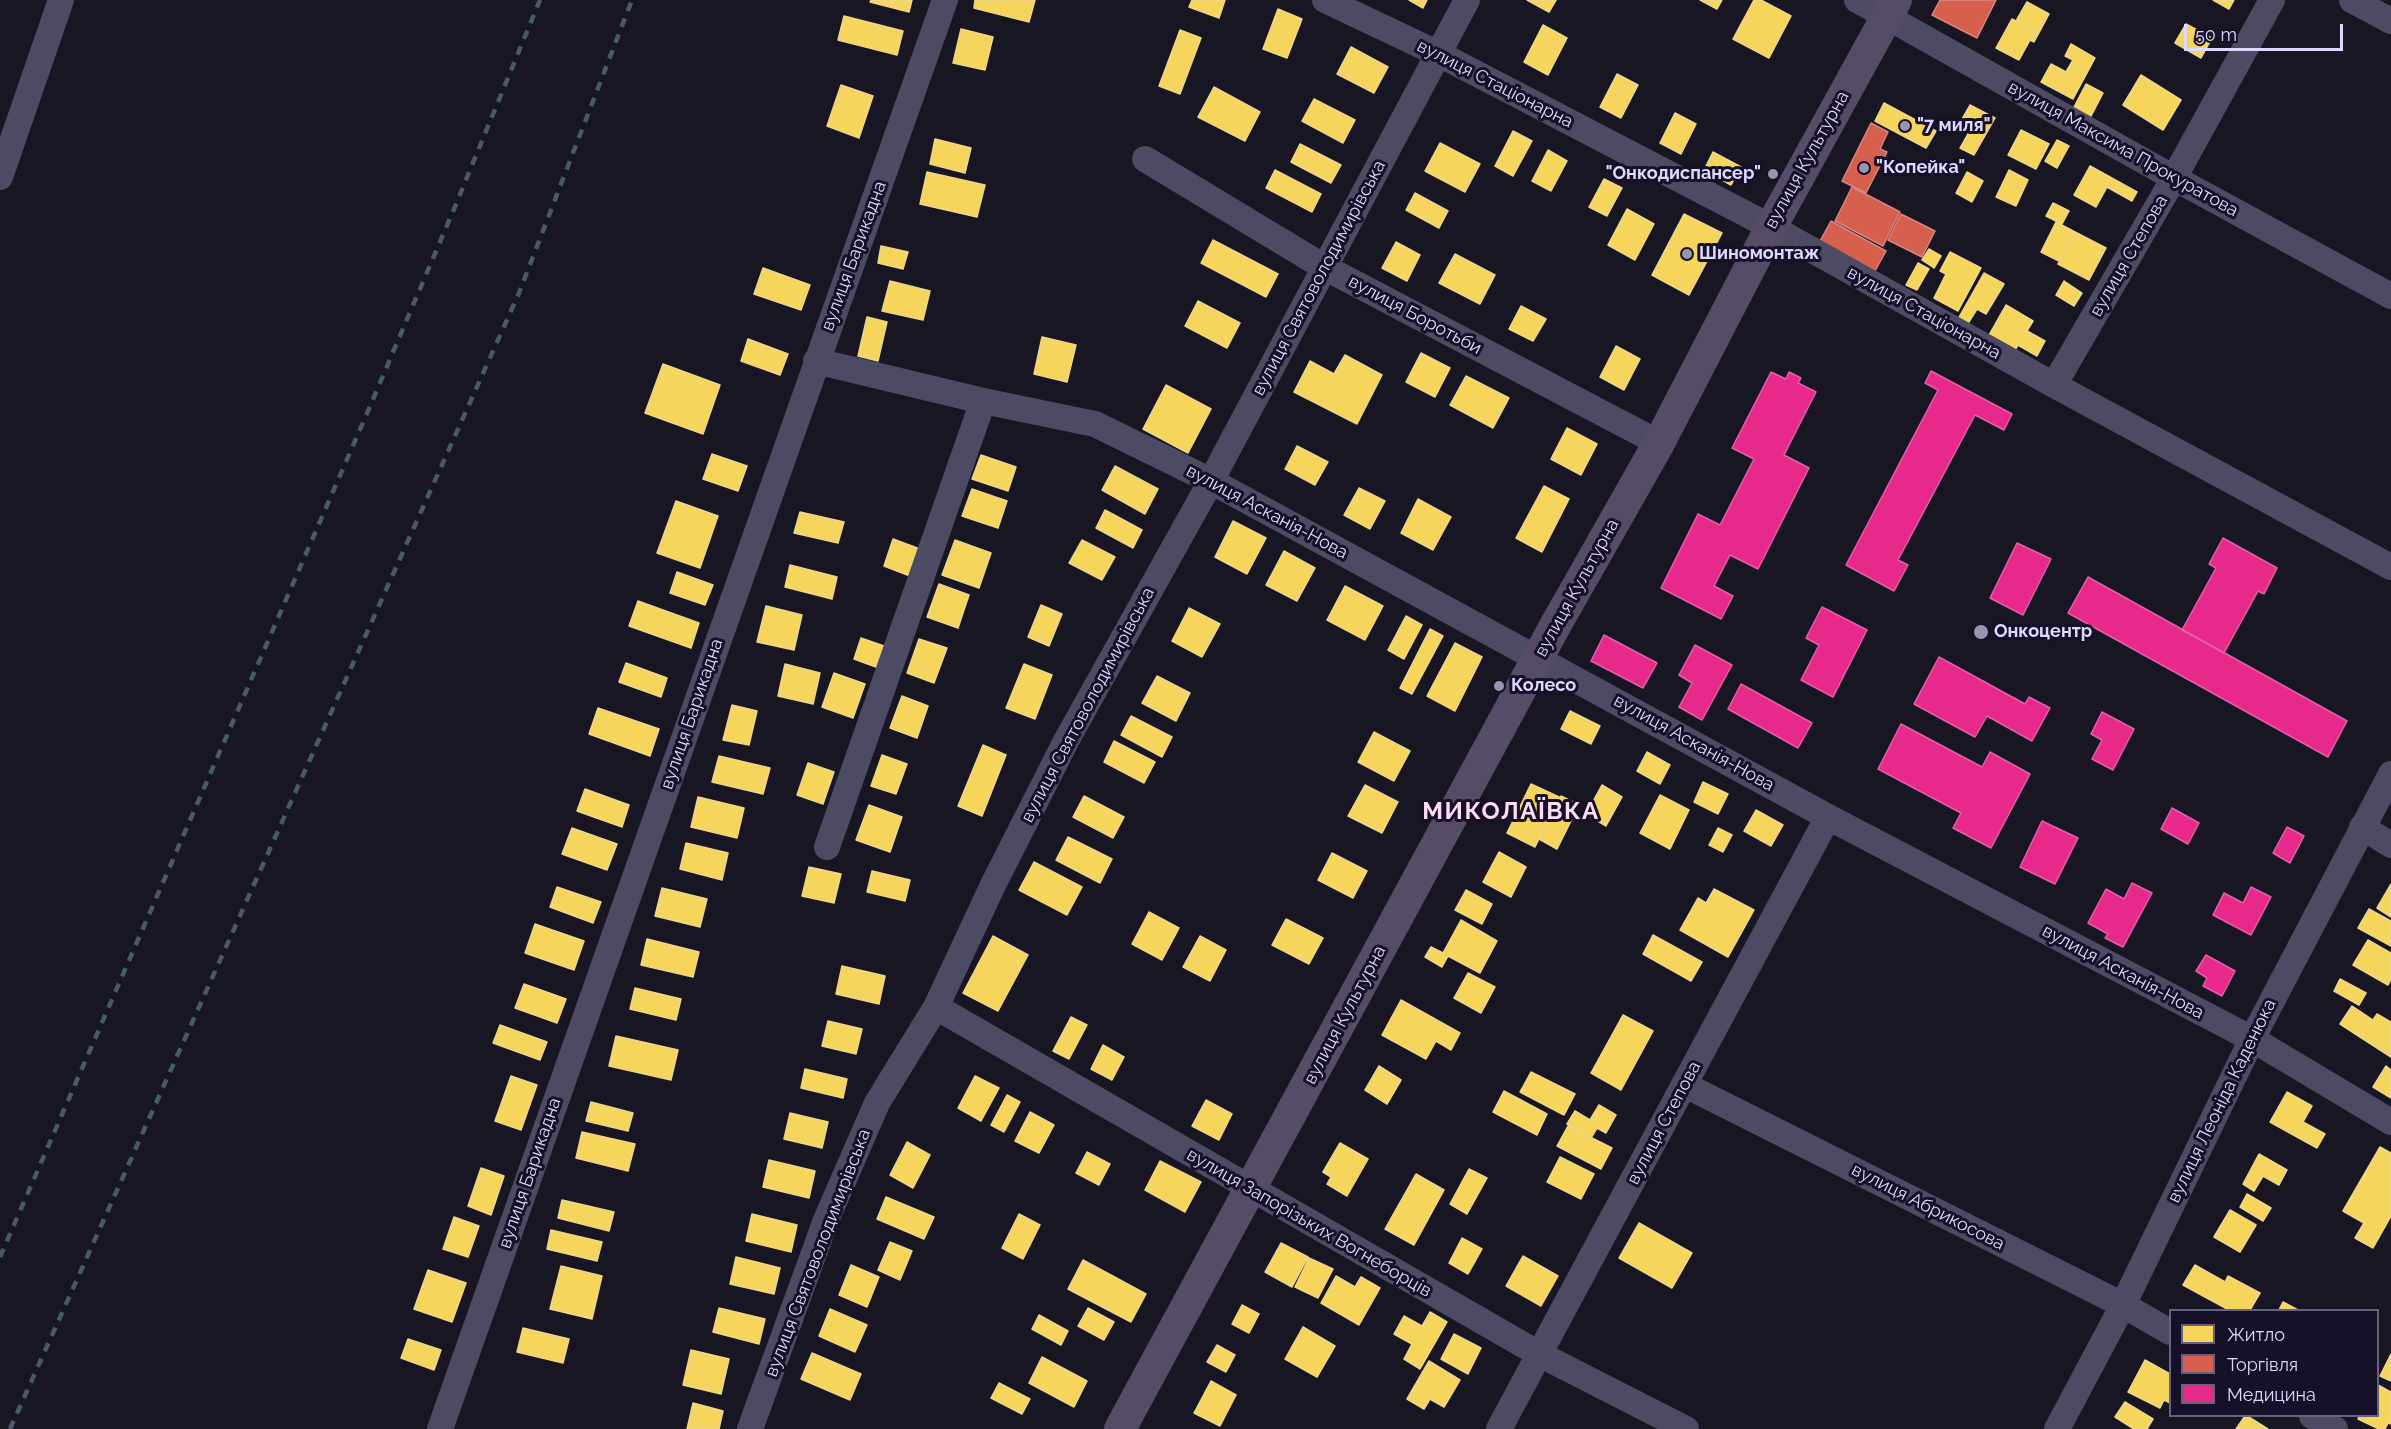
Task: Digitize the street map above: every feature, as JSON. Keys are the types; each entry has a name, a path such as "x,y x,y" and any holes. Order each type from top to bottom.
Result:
{"main road":[{"name":"вулиця Культурна","path":"1120,1429 1539,658 1659,443 1771,227 1891,8"}],"street":[{"path":"0,177 61,0"},
{"name":"вулиця Барикадна","path":"440,1429 945,0"},
{"name":"вулиця Стаціонарна","path":"1325,0 1438,54 1771,227 2054,385 2391,567"},
{"name":"вулиця Святоволодимирівська","path":"750,1429 826,1220 877,1102 936,1008 993,885 1066,741 1211,481 1467,0"},
{"name":"вулиця Максима Прокуратова","path":"1857,0 1891,8 2174,178 2391,296"},
{"name":"вулиця Степова","path":"2054,385 2174,178 2272,0"},
{"path":"2352,0 2391,21"},
{"name":"вулиця Боротьби","path":"1145,159 1324,267 1659,443"},
{"name":"вулиця Асканія-Нова","path":"816,362 983,401 1095,424 1211,481 1828,817 2252,1039 2391,1122"},
{"path":"827,847 983,401"},
{"name":"вулиця Леоніда Каденюка","path":"2057,1429 2123,1305 2252,1039 2391,774"},
{"name":"вулиця Степова","path":"1499,1429 1828,817"},
{"path":"2362,827 2391,845"},
{"name":"вулиця Запорізьких Вогнеборців","path":"936,1008 1539,1354 1686,1429"},
{"name":"вулиця Абрикосова","path":"1685,1084 2123,1305 2169,1331"},
{"path":"2314,1417 2335,1429"}],"building: Житло":[{"path":"871,0 912,0 909,12 870,2"},
{"path":"975,0 1035,0 1029,22 974,8"},
{"path":"1192,0 1225,0 1219,18 1189,7"},
{"path":"1409,0 1427,0 1423,8"},
{"path":"1527,0 1556,0 1549,12"},
{"path":"1700,0 1722,0 1717,9"},
{"path":"1754,0 1761,0 1791,16 1769,58 1733,39"},
{"path":"2213,0 2234,0 2229,9"},
{"path":"2027,2 2049,14 2034,42 2030,40 2035,31 2016,21"},
{"path":"1278,9 1302,19 1287,58 1263,49"},
{"path":"844,16 903,31 897,55 838,40"},
{"path":"2012,19 2035,31 2019,60 1996,48"},
{"path":"2186,24 2212,38 2201,58 2175,43"},
{"path":"1543,25 1567,38 1548,75 1524,62"},
{"path":"961,29 993,37 985,70 953,63"},
{"path":"1180,30 1201,38 1180,94 1159,86"},
{"path":"2071,44 2095,58 2073,99 2041,82 2051,64 2066,72 2073,60 2065,56"},
{"path":"1351,47 1388,67 1374,93 1337,74"},
{"path":"1617,74 1638,85 1621,118 1600,107"},
{"path":"2141,75 2181,100 2163,130 2123,105"},
{"path":"2086,84 2103,93 2089,120 2072,111"},
{"path":"841,85 873,96 859,138 827,126"},
{"path":"1214,87 1260,112 1245,141 1198,117"},
{"path":"1314,99 1355,120 1343,143 1302,121"},
{"name":"\"7 миля\"","path":"1884,103 1936,131 1926,148 1875,121"},
{"path":"1970,105 1995,118 1974,155 1960,148 1973,125 1962,119"},
{"path":"1675,113 1696,124 1681,154 1660,143"},
{"path":"2021,130 2049,144 2036,169 2008,155"},
{"path":"1513,131 1532,141 1513,176 1495,166"},
{"path":"935,139 971,148 965,173 930,164"},
{"path":"2057,140 2069,146 2057,168 2045,161"},
{"path":"1440,143 1480,164 1465,192 1425,171"},
{"path":"1300,144 1341,165 1331,183 1291,162"},
{"path":"1548,150 1567,161 1551,191 1532,181"},
{"path":"1713,152 1741,167 1731,185 1704,170"},
{"path":"2090,166 2137,192 2132,201 2107,187 2096,207 2074,195"},
{"path":"1275,170 1321,194 1312,212 1266,188"},
{"path":"2009,170 2028,180 2016,206 1996,197"},
{"path":"927,172 985,185 977,217 920,204"},
{"path":"1967,172 1983,181 1972,202 1956,193"},
{"path":"1604,179 1622,188 1607,216 1589,207"},
{"path":"1415,193 1448,211 1439,228 1406,210"},
{"path":"2053,203 2069,211 2062,224 2046,216"},
{"path":"1627,209 1654,224 1635,260 1608,245"},
{"path":"1684,214 1722,233 1689,295 1652,275"},
{"path":"2056,222 2075,232 2059,261 2041,252"},
{"path":"2075,232 2106,248 2089,280 2058,264"},
{"path":"1213,240 1278,274 1266,297 1201,263"},
{"path":"1396,242 1420,255 1407,281 1382,268"},
{"path":"881,246 908,252 903,269 878,263"},
{"path":"1929,249 1941,256 1934,268 1922,260"},
{"path":"1950,252 1981,268 1958,311 1934,298 1946,274 1940,271"},
{"path":"1455,254 1495,275 1480,304 1439,283"},
{"path":"1918,263 1929,269 1917,290 1906,285"},
{"path":"763,268 810,285 801,310 754,294"},
{"path":"1984,273 2004,284 1986,314 1977,309 1967,325 1958,319"},
{"path":"890,281 930,291 923,320 882,311"},
{"path":"2064,281 2082,293 2074,306 2056,295"},
{"path":"1198,301 1240,323 1227,348 1185,326"},
{"path":"2006,305 2033,321 2027,331 2045,341 2037,356 2018,345 2015,350 1989,335"},
{"path":"1521,306 1546,319 1533,341 1509,329"},
{"path":"867,317 887,322 878,361 858,356"},
{"path":"1042,337 1076,345 1067,382 1034,374"},
{"path":"748,339 788,354 780,375 741,361"},
{"path":"1616,346 1640,359 1624,390 1600,377"},
{"path":"1421,353 1450,368 1435,397 1406,382"},
{"path":"1345,355 1382,375 1357,424 1294,392 1310,361 1334,374"},
{"path":"663,364 720,385 703,434 645,413"},
{"path":"1466,376 1509,398 1493,428 1450,405"},
{"path":"1166,385 1211,409 1188,453 1143,429"},
{"path":"1567,428 1597,444 1581,475 1551,459"},
{"path":"1297,446 1328,462 1315,485 1285,469"},
{"path":"712,454 747,466 738,491 703,479"},
{"path":"981,455 1016,467 1008,491 972,479"},
{"path":"1115,466 1158,489 1145,514 1102,490"},
{"path":"1544,486 1569,499 1542,552 1516,538"},
{"path":"1359,488 1385,501 1370,529 1344,515"},
{"path":"972,489 1007,501 998,528 962,516"},
{"path":"1418,499 1451,517 1433,550 1401,533"},
{"path":"676,501 718,516 700,568 657,553"},
{"path":"1105,510 1142,530 1133,548 1096,528"},
{"path":"800,512 844,522 838,543 794,533"},
{"path":"1233,521 1266,538 1247,574 1215,557"},
{"path":"893,539 920,549 910,576 884,566"},
{"path":"955,540 991,553 979,588 942,575"},
{"path":"1082,540 1115,557 1102,580 1069,563"},
{"path":"1284,551 1315,568 1297,601 1266,585"},
{"path":"790,565 837,577 832,599 785,587"},
{"path":"677,572 713,585 705,605 670,593"},
{"path":"939,584 969,595 958,628 927,617"},
{"path":"1345,586 1383,606 1365,640 1327,620"},
{"path":"638,601 699,623 691,648 629,626"},
{"path":"1041,605 1062,614 1049,646 1028,637"},
{"path":"766,606 802,615 794,650 757,642"},
{"path":"1189,608 1220,624 1202,657 1172,641"},
{"path":"1406,616 1422,625 1404,659 1388,650"},
{"path":"1430,629 1443,636 1412,694 1400,688"},
{"path":"861,638 884,646 876,667 854,659"},
{"path":"919,639 947,648 934,683 907,673"},
{"path":"1455,643 1482,657 1455,711 1427,696"},
{"path":"626,663 667,678 661,697 619,682"},
{"path":"785,664 820,673 813,704 778,696"},
{"path":"1024,664 1052,675 1035,719 1006,708"},
{"path":"834,673 865,684 853,718 822,707"},
{"path":"1157,676 1190,693 1176,721 1142,703"},
{"path":"902,696 928,706 917,738 890,728"},
{"path":"732,705 757,711 749,745 723,740"},
{"path":"598,708 659,729 650,756 589,734"},
{"path":"1570,711 1600,726 1591,744 1561,729"},
{"path":"1131,716 1172,737 1162,757 1121,735"},
{"path":"1374,732 1410,751 1394,781 1358,762"},
{"path":"1114,741 1155,762 1144,783 1104,762"},
{"path":"983,745 1006,755 982,816 958,806"},
{"path":"1647,752 1670,765 1660,784 1637,771"},
{"path":"882,755 907,764 896,794 871,786"},
{"path":"719,756 770,768 763,794 712,782"},
{"path":"808,763 834,772 823,804 797,795"},
{"path":"1703,782 1728,794 1718,814 1694,802"},
{"path":"1531,784 1559,797 1535,847 1507,833"},
{"path":"1365,785 1398,802 1382,833 1348,816"},
{"path":"1602,785 1622,797 1606,826 1586,814"},
{"path":"585,789 629,805 622,827 577,811"},
{"path":"1660,795 1689,810 1670,849 1640,833"},
{"path":"1084,796 1124,817 1113,838 1073,817"},
{"path":"1561,796 1579,805 1557,849 1539,839"},
{"path":"698,797 744,808 737,838 691,827"},
{"path":"869,805 902,817 890,852 856,840"},
{"path":"1756,810 1783,825 1771,846 1744,831"},
{"path":"572,828 617,844 607,870 562,854"},
{"path":"1718,828 1732,835 1723,852 1709,845"},
{"path":"1068,837 1112,859 1100,883 1056,860"},
{"path":"686,843 728,853 722,880 680,869"},
{"path":"1499,852 1526,867 1511,897 1483,882"},
{"path":"1332,853 1367,871 1353,898 1318,880"},
{"path":"1034,862 1082,887 1067,915 1019,890"},
{"path":"809,867 841,874 834,903 802,896"},
{"path":"872,871 910,880 905,901 867,892"},
{"path":"2391,884 2391,917 2377,908"},
{"path":"557,887 601,902 593,923 550,907"},
{"path":"662,888 707,899 700,927 655,916"},
{"path":"1714,889 1754,910 1728,957 1680,930 1698,898 1706,903"},
{"path":"1466,890 1492,904 1482,924 1455,910"},
{"path":"2369,909 2391,921 2391,946 2358,928"},
{"path":"1149,912 1179,928 1162,960 1132,944"},
{"path":"1286,919 1323,938 1309,964 1272,945"},
{"path":"1461,920 1497,941 1480,973 1448,956 1442,967 1425,957 1431,947 1443,953"},
{"path":"535,924 584,941 574,970 525,953"},
{"path":"1653,935 1702,962 1691,981 1643,954"},
{"path":"993,936 1028,955 998,1011 963,993"},
{"path":"1200,936 1226,950 1210,981 1183,967"},
{"path":"647,939 699,952 693,977 641,965"},
{"path":"2368,940 2391,953 2391,979 2388,985 2353,965"},
{"path":"842,966 885,976 879,1004 836,994"},
{"path":"1468,973 1495,987 1481,1013 1454,998"},
{"path":"2340,979 2366,993 2359,1005 2334,991"},
{"path":"524,984 566,999 557,1023 515,1008"},
{"path":"635,988 681,999 676,1020 630,1009"},
{"path":"1401,1000 1460,1033 1451,1050 1436,1041 1426,1059 1382,1035"},
{"path":"2352,1006 2373,1020 2377,1014 2391,1022 2391,1057 2340,1024"},
{"path":"1623,1015 1653,1031 1621,1090 1591,1073"},
{"path":"1071,1017 1087,1025 1069,1059 1053,1051"},
{"path":"828,1021 862,1029 856,1054 822,1046"},
{"path":"500,1025 547,1042 540,1060 493,1043"},
{"path":"616,1036 678,1050 671,1080 609,1066"},
{"path":"1103,1045 1124,1057 1112,1080 1091,1069"},
{"path":"1379,1066 1401,1080 1387,1104 1365,1090"},
{"path":"2386,1066 2391,1070 2391,1098 2373,1087"},
{"path":"805,1069 847,1079 843,1098 801,1088"},
{"path":"1531,1072 1575,1094 1564,1115 1520,1092"},
{"path":"511,1076 537,1085 521,1130 495,1121"},
{"path":"975,1076 999,1088 981,1121 958,1108"},
{"path":"1504,1091 1547,1114 1537,1135 1493,1112"},
{"path":"2287,1092 2312,1106 2303,1122 2325,1134 2317,1148 2270,1122"},
{"path":"1007,1095 1020,1102 1004,1132 991,1125"},
{"path":"1206,1100 1232,1114 1219,1140 1192,1126"},
{"path":"591,1102 633,1113 628,1131 586,1121"},
{"path":"1599,1105 1616,1115 1606,1133 1597,1128 1591,1138 1567,1124 1575,1111 1590,1120"},
{"path":"1030,1112 1054,1125 1039,1153 1015,1141"},
{"path":"790,1113 828,1122 822,1148 784,1139"},
{"path":"1568,1126 1612,1148 1601,1169 1557,1146"},
{"path":"582,1132 635,1144 628,1171 576,1158"},
{"path":"907,1142 930,1155 913,1188 890,1175"},
{"path":"1340,1143 1368,1159 1347,1196 1327,1184 1331,1177 1323,1172"},
{"path":"2380,1147 2391,1153 2391,1216 2373,1248 2355,1238 2364,1223 2343,1211"},
{"path":"1087,1152 1110,1164 1099,1185 1076,1173"},
{"path":"2259,1154 2287,1170 2279,1185 2263,1176 2254,1191 2243,1184"},
{"path":"1560,1157 1594,1174 1581,1199 1547,1182"},
{"path":"769,1160 815,1171 809,1198 763,1187"},
{"path":"1160,1161 1201,1182 1185,1212 1145,1190"},
{"path":"481,1168 504,1176 491,1215 468,1206"},
{"path":"1469,1169 1487,1178 1467,1214 1450,1204"},
{"path":"1416,1174 1444,1190 1414,1245 1385,1229"},
{"path":"2247,1194 2271,1208 2263,1221 2240,1207"},
{"path":"886,1197 934,1217 924,1239 877,1219"},
{"path":"562,1200 614,1212 609,1231 558,1218"},
{"path":"2230,1210 2256,1225 2240,1252 2214,1237"},
{"path":"752,1214 797,1225 791,1252 746,1241"},
{"path":"1019,1214 1040,1225 1023,1259 1002,1248"},
{"path":"454,1217 479,1226 468,1257 443,1249"},
{"path":"1639,1223 1692,1253 1672,1288 1619,1258"},
{"path":"551,1230 602,1242 597,1261 547,1249"},
{"path":"1462,1238 1482,1249 1468,1274 1449,1263"},
{"path":"890,1242 912,1251 900,1280 878,1270"},
{"path":"1281,1243 1308,1257 1292,1287 1265,1272"},
{"path":"1523,1256 1558,1276 1541,1306 1506,1286"},
{"path":"736,1257 780,1268 774,1294 730,1284"},
{"path":"1309,1258 1333,1269 1318,1298 1295,1287"},
{"path":"1083,1260 1146,1294 1131,1322 1068,1289"},
{"path":"851,1265 879,1277 867,1307 839,1295"},
{"path":"2195,1265 2225,1282 2228,1276 2260,1293 2251,1309 2227,1309 2183,1285"},
{"path":"561,1266 602,1276 592,1319 550,1309"},
{"path":"428,1270 466,1283 452,1322 414,1309"},
{"path":"1336,1276 1355,1287 1361,1277 1380,1288 1359,1325 1321,1303"},
{"path":"2283,1302 2296,1309 2280,1309"},
{"path":"1242,1305 1259,1314 1249,1333 1232,1324"},
{"path":"719,1308 765,1319 759,1344 713,1332"},
{"path":"1088,1308 1114,1322 1104,1340 1078,1326"},
{"path":"830,1309 867,1325 855,1352 819,1336"},
{"path":"1430,1312 1447,1322 1420,1369 1404,1359 1412,1344 1394,1334 1404,1316 1422,1326"},
{"path":"1039,1315 1068,1331 1061,1345 1032,1329"},
{"path":"1303,1327 1335,1346 1317,1377 1285,1359"},
{"path":"523,1328 569,1339 563,1363 517,1352"},
{"path":"1454,1334 1481,1348 1468,1374 1441,1359"},
{"path":"408,1339 441,1350 434,1370 401,1358"},
{"path":"1217,1345 1235,1355 1226,1372 1207,1362"},
{"path":"691,1350 729,1359 721,1394 683,1385"},
{"path":"812,1353 861,1374 850,1400 801,1379"},
{"path":"2391,1354 2391,1381 2380,1376"},
{"path":"1042,1357 1087,1381 1074,1407 1029,1383"},
{"path":"2145,1360 2169,1373 2169,1402 2164,1400 2160,1408 2128,1392"},
{"path":"1429,1361 1460,1380 1444,1407 1430,1399 1424,1409 1407,1399"},
{"path":"1211,1381 1236,1395 1220,1426 1194,1413"},
{"path":"999,1383 1030,1399 1022,1414 991,1398"},
{"path":"2379,1386 2391,1392 2391,1424 2388,1423 2385,1429 2379,1429 2358,1419 2359,1417 2379,1417"},
{"path":"2125,1402 2153,1419 2147,1429 2134,1429 2115,1417"},
{"path":"693,1403 723,1411 719,1429 687,1429"},
{"path":"2244,1417 2249,1417 2268,1429 2236,1429"}],"building: Торгівля":[{"path":"1940,0 1996,0 1977,38 1932,15"},
{"name":"\"Копейка\"","path":"1871,123 1888,132 1880,149 1887,152 1866,193 1842,181"},
{"path":"1852,187 1900,212 1883,246 1835,221"},
{"path":"1901,214 1935,231 1922,257 1888,240"},
{"path":"1831,221 1886,251 1875,271 1820,241"}],"building: Медицина":[{"path":"1931,371 2012,414 2004,430 1975,415 1898,560 1908,565 1894,591 1846,565 1938,390 1925,383"},
{"path":"1771,372 1786,379 1789,372 1801,378 1798,383 1816,392 1784,455 1809,468 1758,569 1730,555 1714,586 1733,596 1721,619 1661,588 1698,514 1720,525 1754,459 1732,448"},
{"path":"2223,538 2277,568 2264,594 2258,591 2224,653 2182,630 2216,568 2209,564"},
{"path":"2017,543 2051,559 2023,615 1990,598"},
{"path":"2088,577 2347,721 2328,757 2068,613"},
{"path":"1822,607 1867,630 1833,697 1801,680 1819,645 1806,638"},
{"path":"1604,635 1657,663 1643,688 1591,661"},
{"path":"1695,645 1732,665 1702,720 1679,707 1692,683 1679,675"},
{"path":"1939,657 2025,704 2029,697 2050,708 2032,741 1987,716 1975,737 1914,704"},
{"path":"1741,684 1812,723 1798,748 1728,709"},
{"path":"2102,712 2134,729 2113,770 2092,759 2102,740 2091,734"},
{"path":"1901,724 1982,767 1990,752 2030,774 1991,848 1953,828 1961,813 1878,769"},
{"path":"2172,808 2199,823 2188,844 2161,829"},
{"path":"2042,821 2078,838 2055,884 2020,867"},
{"path":"2287,827 2304,836 2290,863 2273,853"},
{"path":"2132,883 2152,893 2123,947 2105,938 2108,934 2088,923 2106,889 2124,899"},
{"path":"2251,887 2271,897 2251,935 2213,915 2224,893 2243,903"},
{"path":"2206,955 2235,971 2222,996 2203,986 2207,978 2196,971"}],"railway":[{"path":"0,1257 365,418 540,0"},
{"path":"10,1429 519,293 632,0"}],"place":[{"name":"\"7 миля\"","path":"1905,126"},
{"name":"\"Копейка\"","path":"1864,168"},
{"name":"\"Онкодиспансер\"","path":"1773,174"},
{"name":"Шиномонтаж","path":"1687,254"},
{"name":"Онкоцентр","path":"1981,632"},
{"name":"Колесо","path":"1499,686"}],"district":[{"name":"МИКОЛАЇВКА","path":"1511,812"}]}
